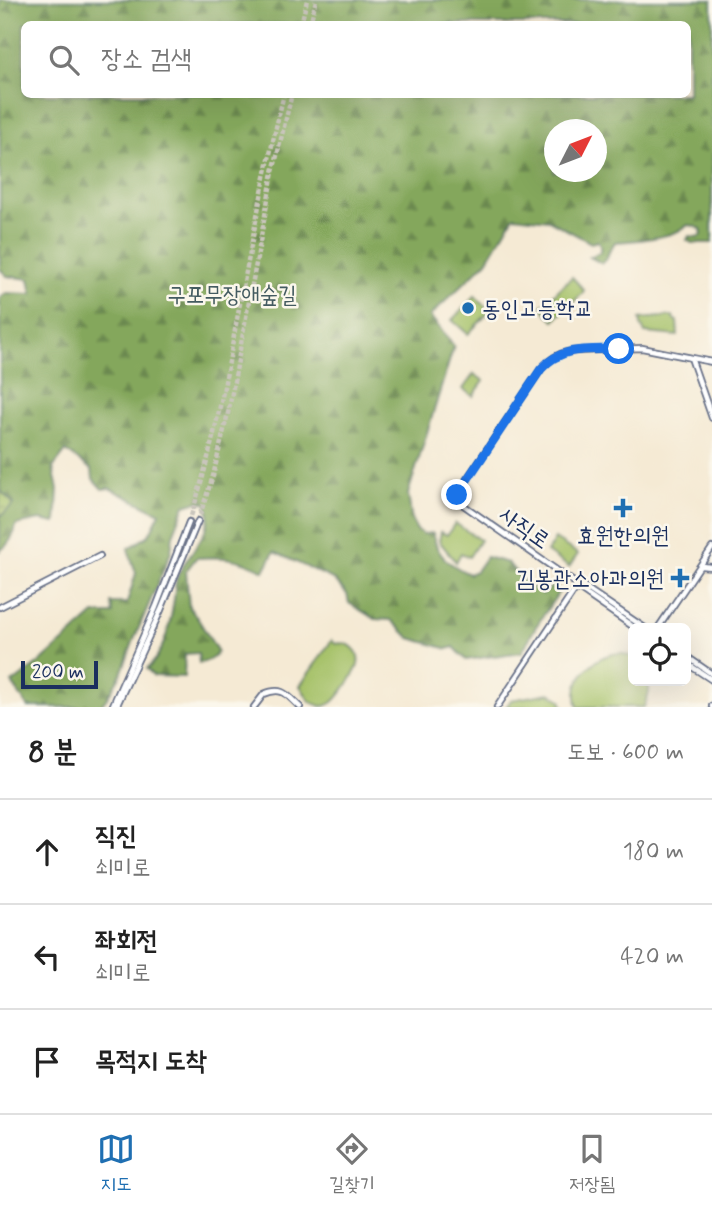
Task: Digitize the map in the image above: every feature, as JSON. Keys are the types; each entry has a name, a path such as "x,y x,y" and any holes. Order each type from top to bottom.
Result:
{"main road":[{"name":"사직로","path":"633,623 459,502 457,495 541,369 556,356 575,351 635,348 691,358"},
{"path":"691,358 712,362"},
{"path":"691,358 712,418"},
{"path":"114,707 161,610 198,521"},
{"path":"114,707 189,522"},
{"path":"661,623 712,548"},
{"path":"0,607 100,556"},
{"path":"705,558 711,567"},
{"path":"700,566 711,567"},
{"path":"497,707 578,585"},
{"path":"691,659 712,674"},
{"path":"691,666 712,680"},
{"path":"254,707 264,694 277,691 286,693 300,707"}],"green space":[{"name":"구포무장애숲길","path":"0,0 712,0 712,243 692,243 687,240 689,236 702,235 701,229 688,225 663,236 615,242 606,260 601,263 590,257 600,252 598,241 591,243 549,220 514,216 487,261 430,316 454,346 408,494 412,521 417,530 424,534 433,533 440,553 455,567 469,574 476,571 486,557 508,563 522,580 543,594 555,584 559,592 522,652 466,660 454,647 448,649 410,638 391,620 375,619 349,603 347,594 333,579 274,552 264,571 231,559 196,558 186,571 189,607 218,652 210,660 199,663 198,653 185,654 184,677 154,676 147,669 158,655 166,637 177,577 205,532 208,522 206,503 195,502 185,505 173,535 171,552 121,674 100,707 28,707 12,683 43,660 94,614 113,614 111,603 127,603 136,573 128,549 149,535 160,513 109,488 102,489 93,479 92,470 66,451 53,468 58,489 56,523 40,520 16,525 11,540 0,551 0,517 14,504 0,490 0,298 6,293 32,294 29,279 7,276 0,269"},
{"path":"572,277 584,290 554,320 541,307"},
{"path":"475,296 490,311 468,334 452,320"},
{"path":"673,316 677,321 678,336 645,333 641,325 640,319"},
{"path":"474,374 484,381 473,396 463,389"},
{"path":"0,482 24,505 0,544"},
{"path":"455,523 480,540 469,557 461,553 456,562 439,541 441,532 447,535"},
{"path":"555,539 578,554 569,567 547,552"},
{"path":"332,640 335,644 345,644 353,648 358,655 358,665 336,699 328,705 320,706 309,700 300,686"},
{"path":"620,653 628,655 628,686 649,686 644,707 578,707 576,697 580,679 592,664"},
{"path":"550,693 561,700 563,707 506,707 511,700"}],"tunnel":[{"path":"302,21 307,0"},
{"path":"311,21 316,0"},
{"path":"189,522 217,419 283,98"},
{"path":"198,521 213,476 229,409 273,172 291,98"}],"place":[{"name":"동인고등학교","path":"468,308"},
{"name":"효원한의원","path":"623,508"},
{"name":"김봉관소아과의원","path":"680,578"}],"route":[{"path":"457,495 541,369 550,360 566,352 619,349"}]}
